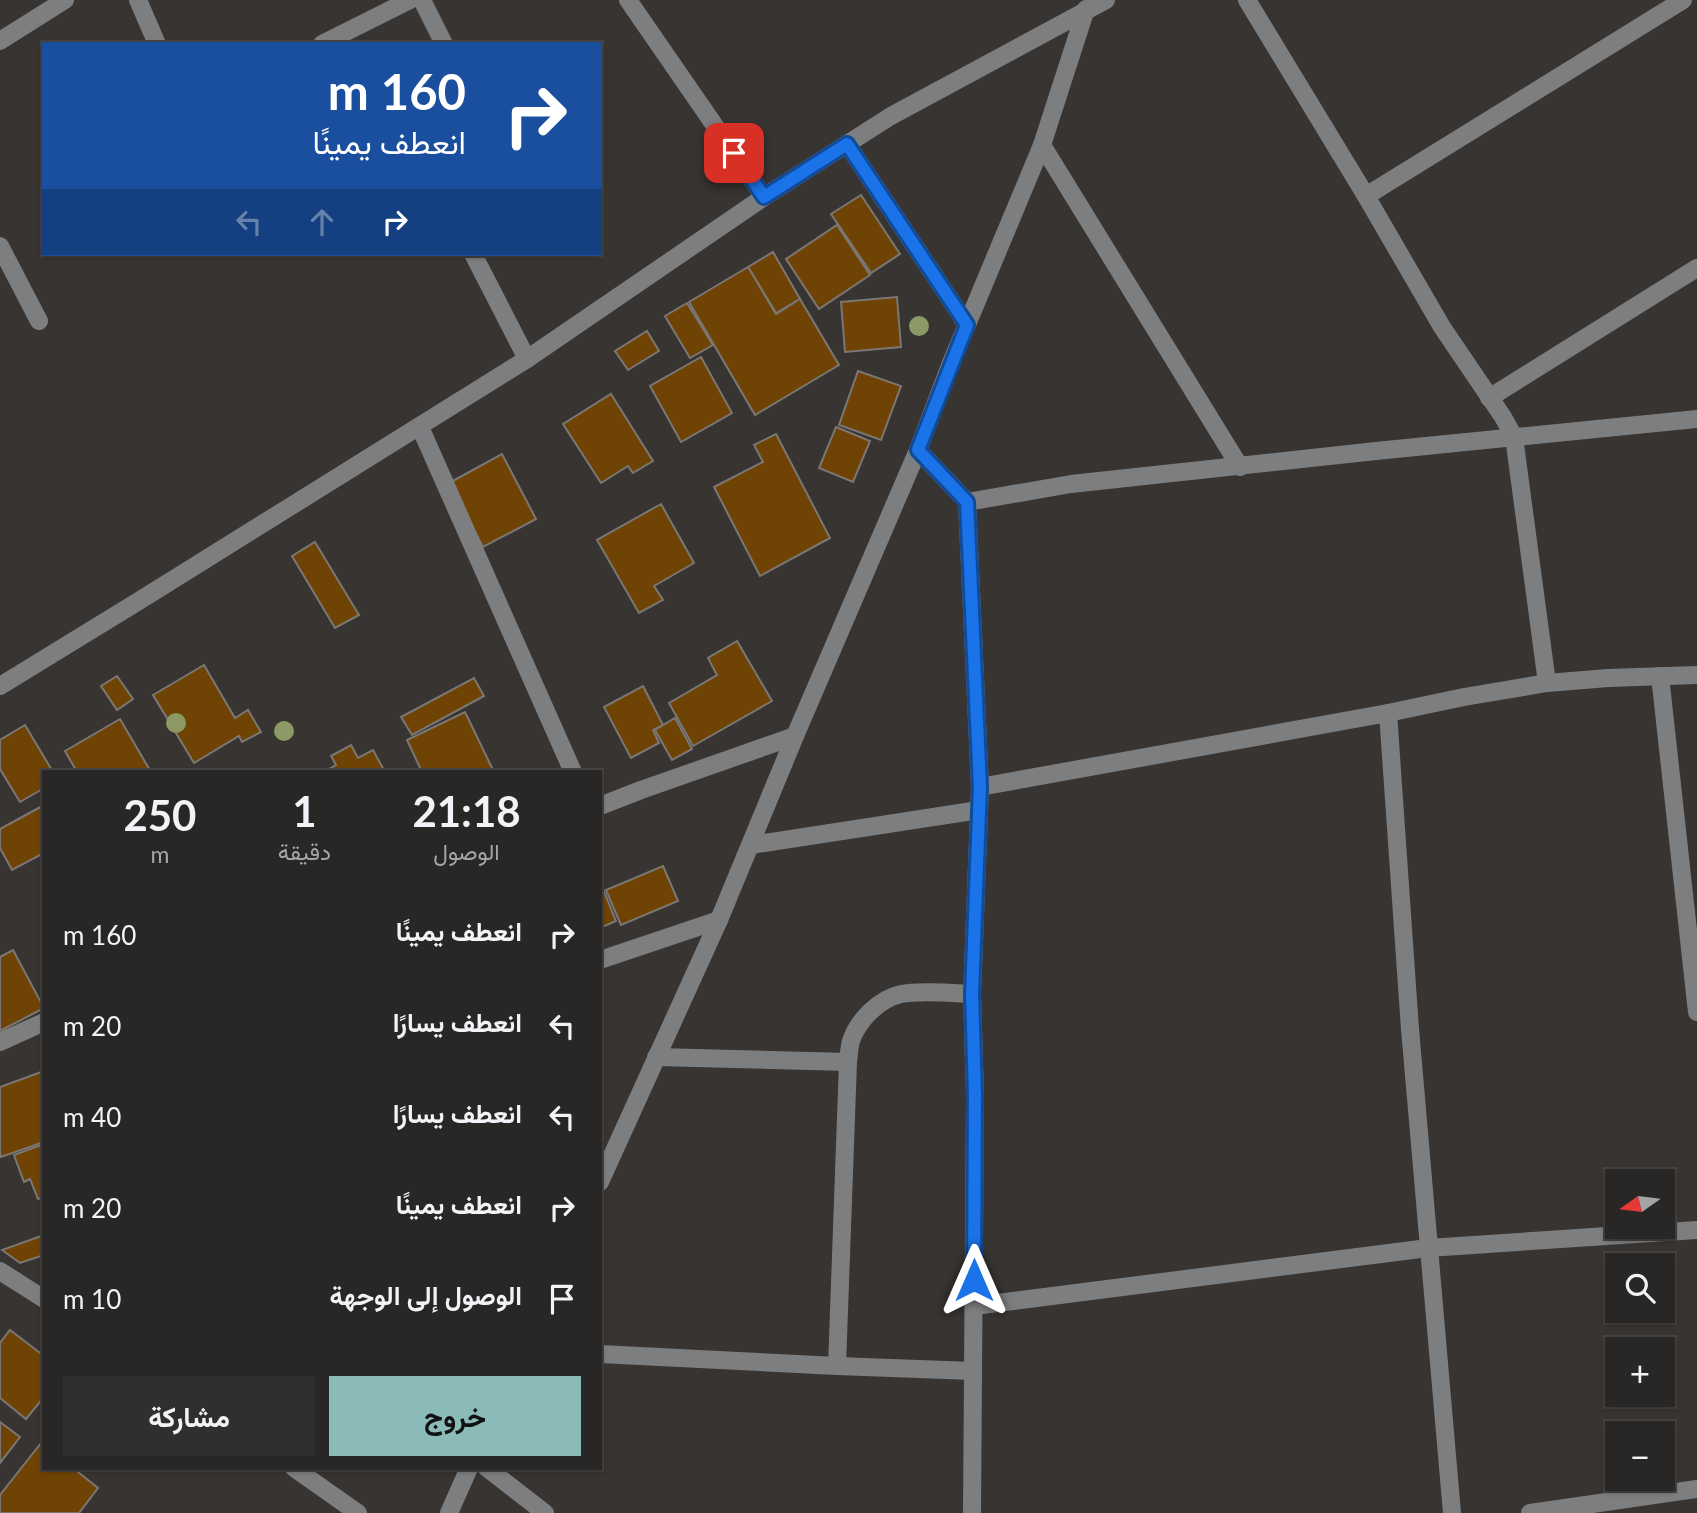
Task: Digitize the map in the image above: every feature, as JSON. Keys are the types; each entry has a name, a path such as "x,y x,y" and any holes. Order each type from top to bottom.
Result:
{"street":[{"path":"0,41 65,0"},
{"path":"138,0 157,42"},
{"path":"326,42 410,0"},
{"path":"422,0 443,42"},
{"path":"628,0 764,197"},
{"path":"0,686 527,359 764,197 891,116 1088,6 1106,0"},
{"path":"1247,0 1443,327 1514,436 1547,683"},
{"path":"1366,196 1683,0"},
{"path":"602,1178 719,920 918,450 1042,145 1088,6"},
{"path":"847,144 967,325"},
{"path":"1042,145 1240,467"},
{"path":"0,246 39,321"},
{"path":"473,256 527,359"},
{"path":"1489,398 1697,268"},
{"path":"967,502 1071,484 1697,419"},
{"path":"420,427 572,770"},
{"path":"918,450 967,502 980,787 972,994 975,1095 972,1513"},
{"path":"980,787 1547,683 1697,675"},
{"path":"1660,676 1697,1012"},
{"path":"1388,713 1409,1016 1452,1513"},
{"path":"602,805 795,736"},
{"path":"751,845 979,810"},
{"path":"602,959 719,920"},
{"path":"837,1366 848,1062 851,1042 858,1026 869,1013 883,1002 902,994 972,994"},
{"path":"0,1042 42,1023"},
{"path":"656,1057 848,1062"},
{"path":"974,1307 1428,1248 1697,1230"},
{"path":"0,1271 42,1298"},
{"path":"602,1354 973,1371"},
{"path":"297,1470 358,1513"},
{"path":"449,1513 468,1470"},
{"path":"490,1470 545,1513"},
{"path":"1530,1513 1697,1489"}],"building":[{"path":"861,195 900,254 871,273 831,214"},
{"path":"837,225 870,275 819,309 786,259"},
{"path":"773,252 800,299 776,313 748,267"},
{"path":"748,267 776,314 800,299 839,365 755,415 689,302"},
{"path":"897,297 901,347 845,352 841,302"},
{"path":"687,303 713,345 690,358 665,316"},
{"path":"647,331 659,351 628,370 615,351"},
{"path":"701,357 732,413 681,442 650,386"},
{"path":"858,371 901,386 881,440 839,425"},
{"path":"611,394 653,461 633,473 628,466 601,483 563,424"},
{"path":"836,427 870,441 853,482 819,468"},
{"path":"776,434 830,538 760,576 714,487 763,462 754,445"},
{"path":"502,454 536,519 483,547 449,483"},
{"path":"661,504 694,563 654,586 663,600 639,613 597,540"},
{"path":"315,542 359,615 335,628 292,556"},
{"path":"737,641 772,701 693,746 669,703 717,675 708,658"},
{"path":"204,665 235,718 248,710 261,732 242,742 239,736 194,763 153,695"},
{"path":"117,676 133,699 117,710 101,686"},
{"path":"474,678 484,696 412,735 401,717"},
{"path":"643,686 663,725 653,730 659,743 631,758 604,707"},
{"path":"465,712 493,770 421,770 407,740"},
{"path":"675,718 692,749 672,760 655,730"},
{"path":"120,719 150,770 76,770 65,751"},
{"path":"25,725 52,770 42,770 42,789 20,802 0,769 0,740"},
{"path":"351,745 358,758 373,750 384,770 327,770 336,765 331,756"},
{"path":"42,806 42,854 12,870 0,848 0,829"},
{"path":"663,866 678,901 621,925 606,890"},
{"path":"602,890 616,921 602,927"},
{"path":"13,950 42,1004 42,1009 0,1031 0,957"},
{"path":"42,1072 42,1143 1,1157 0,1153 0,1087"},
{"path":"42,1145 42,1198 38,1199 30,1179 24,1182 14,1155"},
{"path":"42,1236 42,1256 20,1263 2,1250"},
{"path":"10,1330 42,1354 42,1399 26,1419 0,1398 0,1343"},
{"path":"0,1422 20,1437 0,1463"},
{"path":"41,1443 42,1470 76,1470 98,1488 79,1513 0,1513 0,1495"}],"route":[{"path":"734,153 764,197 847,144 967,325 918,450 967,502 980,787 972,994 975,1095 974,1280"}]}
